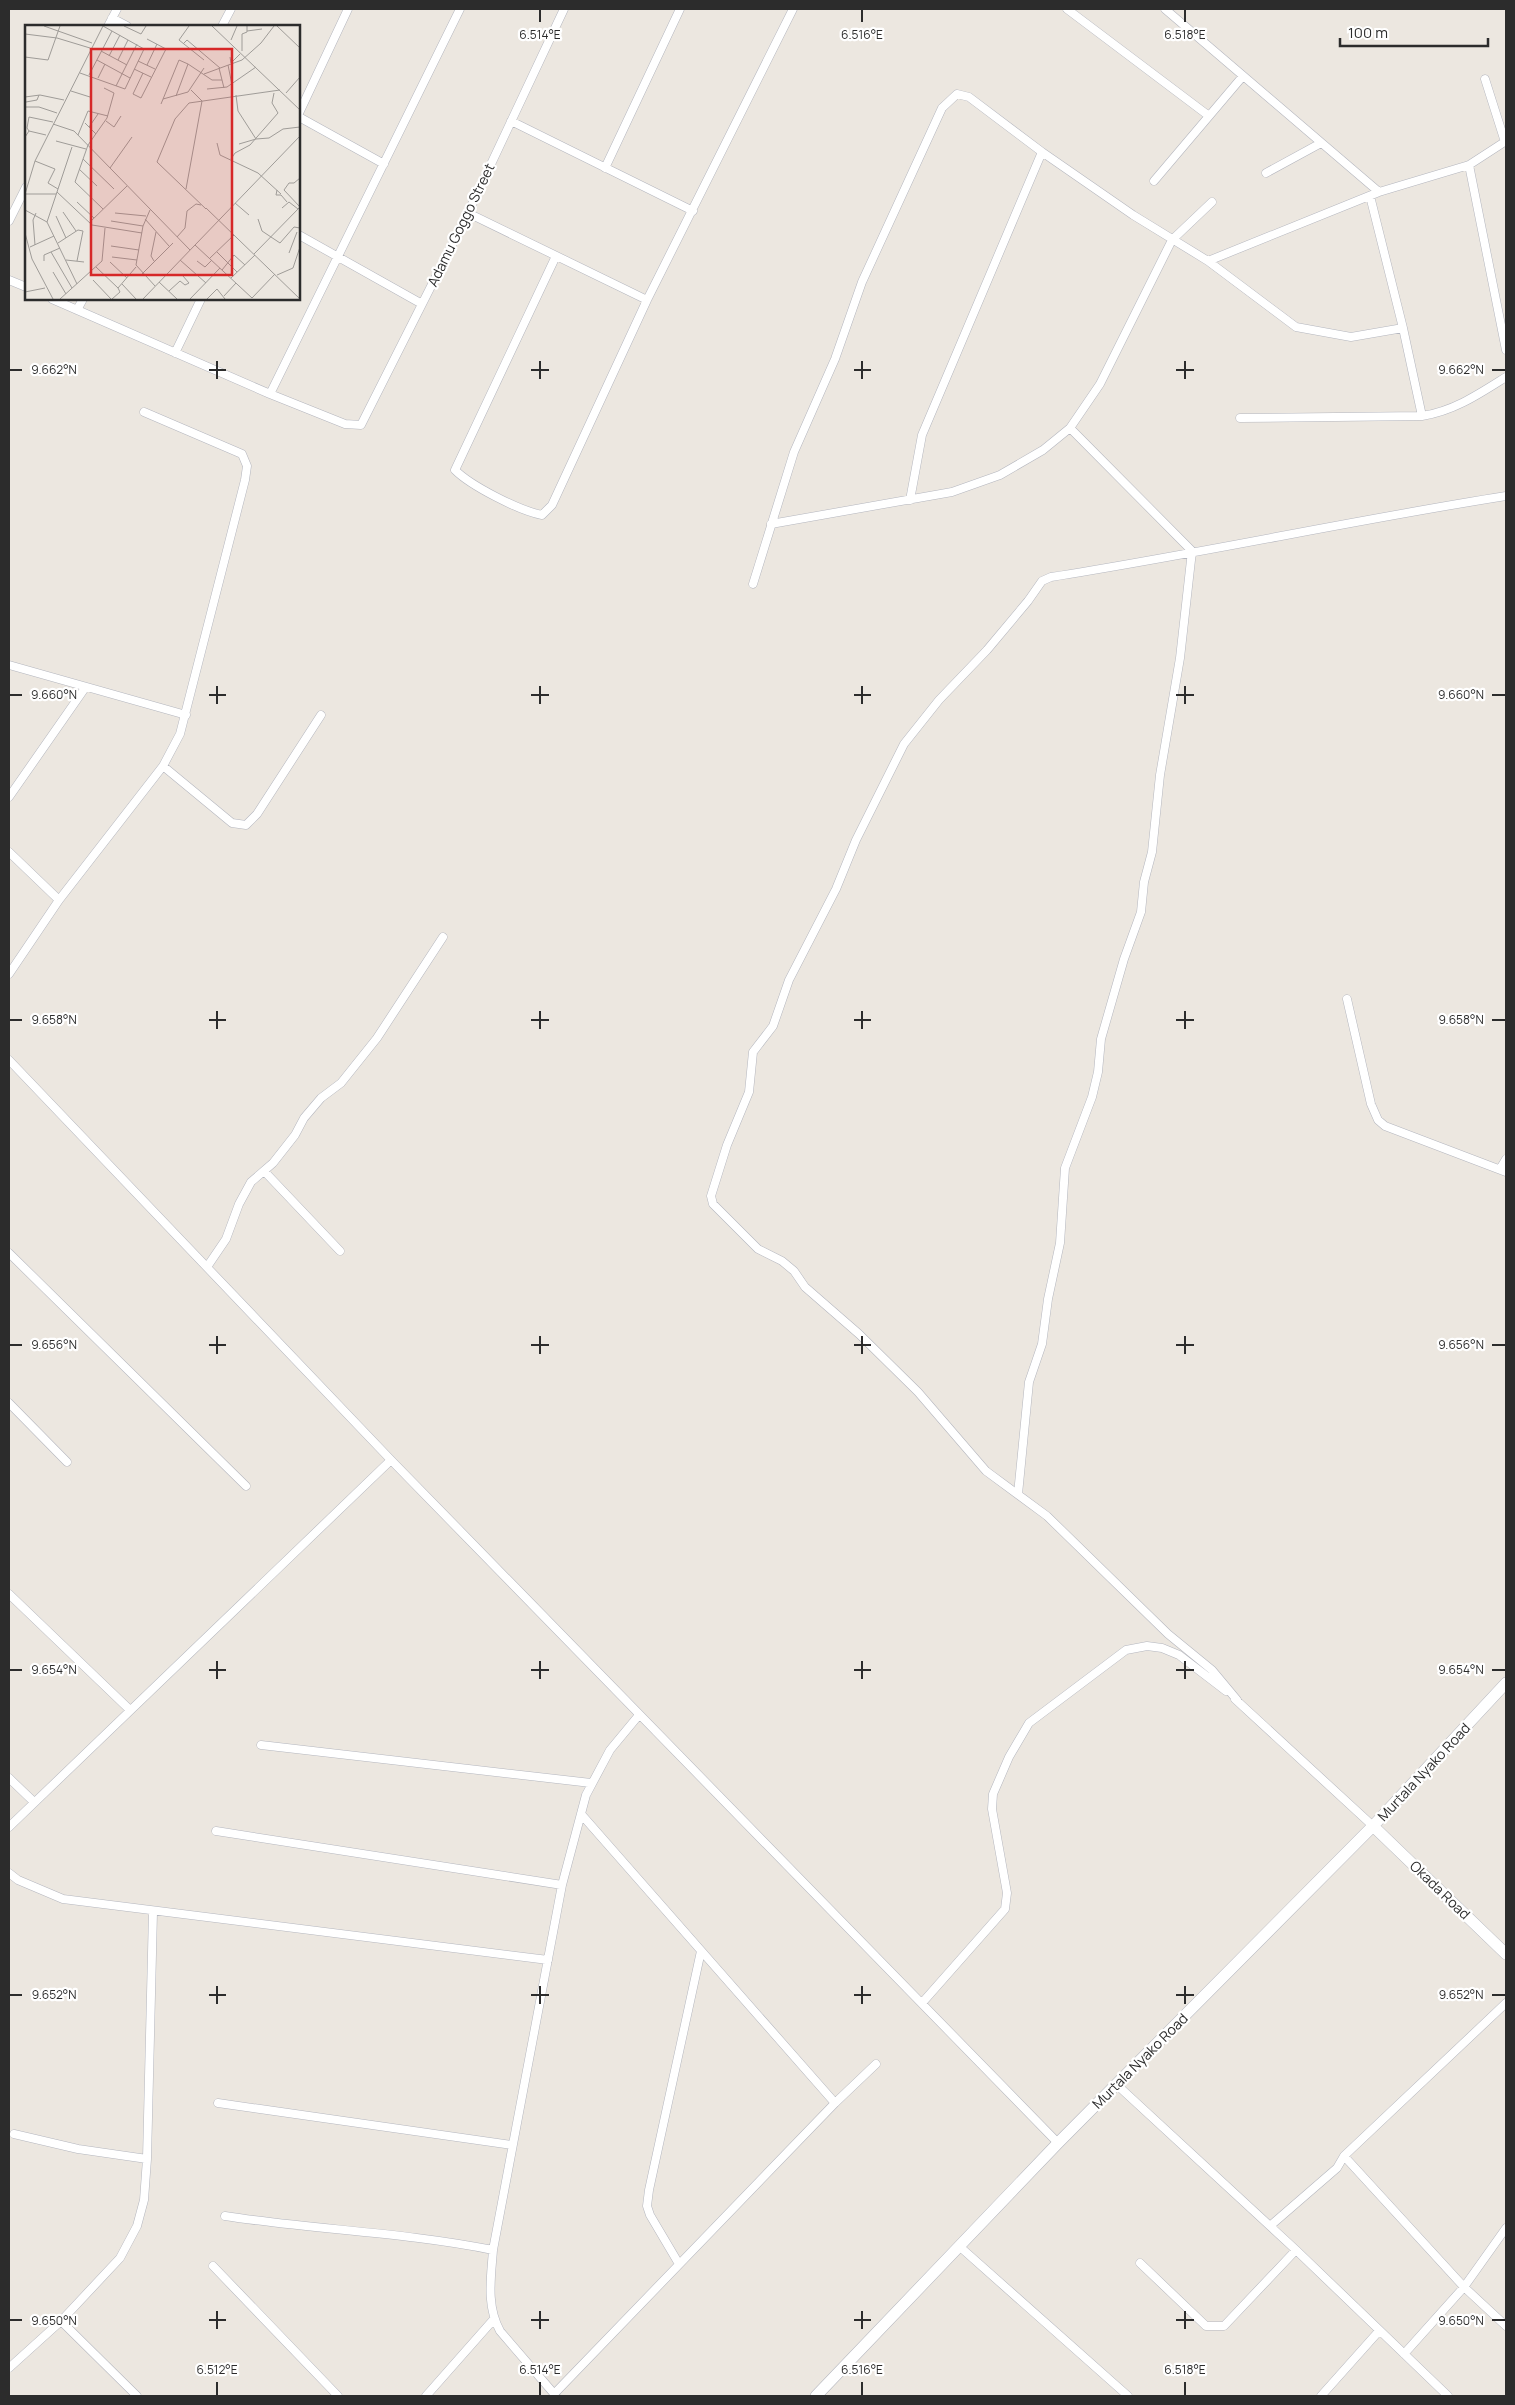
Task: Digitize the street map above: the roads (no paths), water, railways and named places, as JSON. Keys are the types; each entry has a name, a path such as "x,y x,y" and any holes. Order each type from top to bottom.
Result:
{"street":[{"path":"108,25 117,9"},
{"path":"223,25 231,9"},
{"path":"300,111 348,9"},
{"path":"54,300 270,394 460,9"},
{"name":"Adamu Goggo Street","path":"270,394 345,424 361,425 468,213 564,9"},
{"path":"605,168 680,9"},
{"path":"556,256 455,470 466,481 529,512 542,515 552,505 648,300 793,9"},
{"path":"1068,9 1209,116"},
{"path":"1165,9 1379,192"},
{"path":"112,18 125,25"},
{"path":"1154,181 1243,76"},
{"path":"1208,261 1379,192 1469,164 1506,141 1485,79"},
{"path":"753,584 794,452 835,359 862,282 942,108 958,94 969,97 1042,152 1172,240 1208,261 1289,322 1304,330 1351,337 1403,328"},
{"path":"300,118 384,164"},
{"path":"511,121 694,211"},
{"path":"1266,173 1322,143"},
{"path":"910,500 922,435 1042,152"},
{"path":"1469,164 1506,350"},
{"path":"9,221 25,189"},
{"path":"1370,196 1403,328 1422,416"},
{"path":"772,524 952,492 1000,475 1043,450 1070,428 1100,384 1172,240 1212,202"},
{"path":"468,213 648,300"},
{"path":"300,237 422,304"},
{"path":"9,280 25,287"},
{"path":"77,310 82,300"},
{"path":"175,353 201,300"},
{"path":"1240,418 1422,416 1441,413 1462,404 1506,378"},
{"path":"9,974 59,900 163,766 180,734 247,466 246,459 235,450 144,412"},
{"path":"1070,428 1192,551"},
{"path":"1237,1700 1212,1670 1168,1634 1047,1516 1018,1494 1003,1486 986,1471 918,1392 859,1334 805,1287 788,1264 758,1249 714,1204 710,1196 727,1145 749,1092 753,1052 773,1026 789,980 836,889 856,840 904,744 939,700 1028,601 1042,581 1051,577 1124,566 1192,551 1506,496"},
{"path":"1018,1494 1029,1382 1042,1344 1048,1299 1060,1243 1065,1168 1092,1098 1098,1072 1101,1039 1124,960 1142,912 1144,882 1152,852 1160,775 1180,658 1192,551"},
{"path":"9,665 85,688 186,714"},
{"path":"9,797 85,688"},
{"path":"163,766 232,823 246,824 257,814 321,715"},
{"path":"9,852 59,900"},
{"path":"207,1267 226,1240 239,1204 251,1182 265,1172 281,1153 304,1118 321,1098 341,1084 377,1038 443,937"},
{"path":"1347,999 1371,1104 1378,1120 1385,1126 1503,1171 1506,1159"},
{"path":"9,1060 391,1460 1058,2143"},
{"path":"265,1172 340,1251"},
{"path":"9,1253 246,1486"},
{"path":"9,1403 67,1462"},
{"path":"9,1827 391,1460"},
{"path":"9,1594 130,1710"},
{"path":"922,2003 1005,1909 1007,1893 992,1809 993,1794 1009,1757 1029,1723 1126,1650 1147,1646 1162,1648 1179,1655 1237,1700 1373,1826"},
{"name":"Murtala Nyako Road","path":"816,2396 1058,2143 1373,1826 1506,1683"},
{"path":"639,1714 610,1750 591,1783 581,1814 562,1885 493,2250 490,2287 494,2318 500,2330 555,2395 835,2103 876,2064"},
{"path":"261,1745 591,1783"},
{"path":"9,1778 34,1802"},
{"path":"581,1814 835,2103"},
{"name":"Okada Road","path":"1373,1826 1506,1954"},
{"path":"216,1831 562,1885"},
{"path":"9,1873 18,1880 63,1899 153,1912 548,1960"},
{"path":"9,2368 61,2321 120,2258 137,2226 144,2200 147,2159 153,1912"},
{"path":"679,2264 650,2216 648,2206 649,2190 701,1950"},
{"path":"1270,2226 1337,2168 1344,2156 1506,2002"},
{"path":"1116,2084 1296,2250 1448,2396"},
{"path":"218,2103 512,2145"},
{"path":"14,2134 78,2149 147,2159"},
{"path":"1344,2156 1464,2287 1506,2326"},
{"path":"225,2216 292,2226 444,2240 493,2250"},
{"path":"1404,2354 1464,2287 1506,2228"},
{"path":"959,2246 1128,2396"},
{"path":"1140,2263 1206,2326 1219,2328 1224,2326 1296,2250"},
{"path":"212,2266 338,2396"},
{"path":"426,2396 494,2318"},
{"path":"61,2321 138,2396"},
{"path":"1321,2396 1379,2331"}]}
